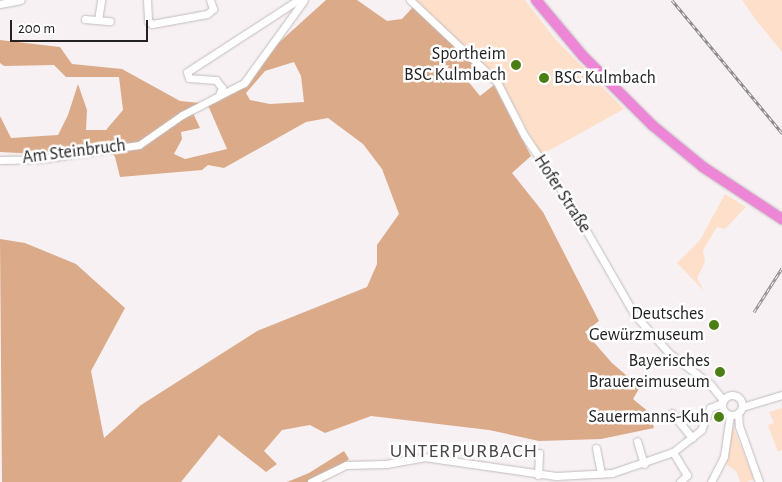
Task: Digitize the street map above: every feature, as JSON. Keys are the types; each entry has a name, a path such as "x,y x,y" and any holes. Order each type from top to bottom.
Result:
{"highway":[{"path":"536,0 582,56 652,126 703,167 782,218"}],"street":[{"path":"0,4 21,0"},
{"path":"98,20 101,0"},
{"path":"147,0 148,21 152,24 207,14 213,9 210,0"},
{"path":"218,95 222,88 219,83 210,79 189,78 187,72 298,0"},
{"name":"Am Steinbruch","path":"0,160 39,159 139,145 182,115 244,83 272,40 304,0"},
{"name":"Hofer Straße","path":"410,0 497,82 524,135 572,206 634,314 669,353 714,389 724,402 736,410"},
{"path":"85,19 110,22"},
{"path":"736,410 755,402 782,395"},
{"path":"314,480 346,465 386,464 424,457 538,475 601,474 644,464 673,452 703,427 706,415 724,402 736,410 739,426 759,482"},
{"path":"711,482 724,456 736,410"},
{"path":"672,413 692,438"},
{"path":"638,441 644,464"},
{"path":"596,448 601,474"},
{"path":"673,452 687,475 680,482"},
{"path":"538,475 540,453"}],"shaded area":[{"path":"326,0 357,0 387,21 402,19 413,7 479,68 467,80 480,96 494,85 531,156 512,173 543,212 599,321 585,332 612,363 640,387 633,399 650,413 654,428 601,439 539,441 489,430 371,416 325,433 310,425 282,430 264,451 277,464 266,472 219,435 181,482 2,482 0,239 25,243 76,264 125,308 91,371 104,438 141,405 257,331 367,287 377,264 377,245 399,214 382,169 363,144 328,118 306,122 224,168 208,165 202,170 120,177 115,157 105,142 39,154 0,152 0,116 11,138 58,135 68,115 78,84 87,110 86,130 106,130 123,110 119,77 66,77 54,65 4,66 0,63 0,40 60,47 72,64 122,69 180,101 200,103 249,85 274,47","holes":["294,62 301,76 304,102 270,104 250,100 246,93 265,71","207,103 227,149 185,159 174,154 182,139 181,132 200,128 192,111"]},
{"name":"BSC Kulmbach","path":"416,0 525,0 556,40 624,109 541,155 500,80"},
{"path":"742,0 782,0 782,52 756,20"},
{"path":"725,194 746,207 725,229 717,227 703,250 705,262 697,278 704,291 677,263 700,240"},
{"path":"782,408 782,450 778,452 768,425 774,423 769,412"},
{"path":"732,424 754,479 747,482 740,482 736,471 724,463"},
{"path":"344,451 349,459 323,482 287,482 309,473"}],"railway":[{"path":"672,0 782,133"},
{"path":"754,312 782,268"}],"place":[{"name":"Sportheim BSC Kulmbach","path":"516,65"},
{"name":"BSC Kulmbach","path":"544,78"},
{"name":"Deutsches Gewürzmuseum","path":"714,325"},
{"name":"Bayerisches Brauereimuseum","path":"720,372"},
{"name":"Sauermanns-Kuh","path":"719,417"}],"district":[{"name":"UNTERPURBACH","path":"464,451"}]}
